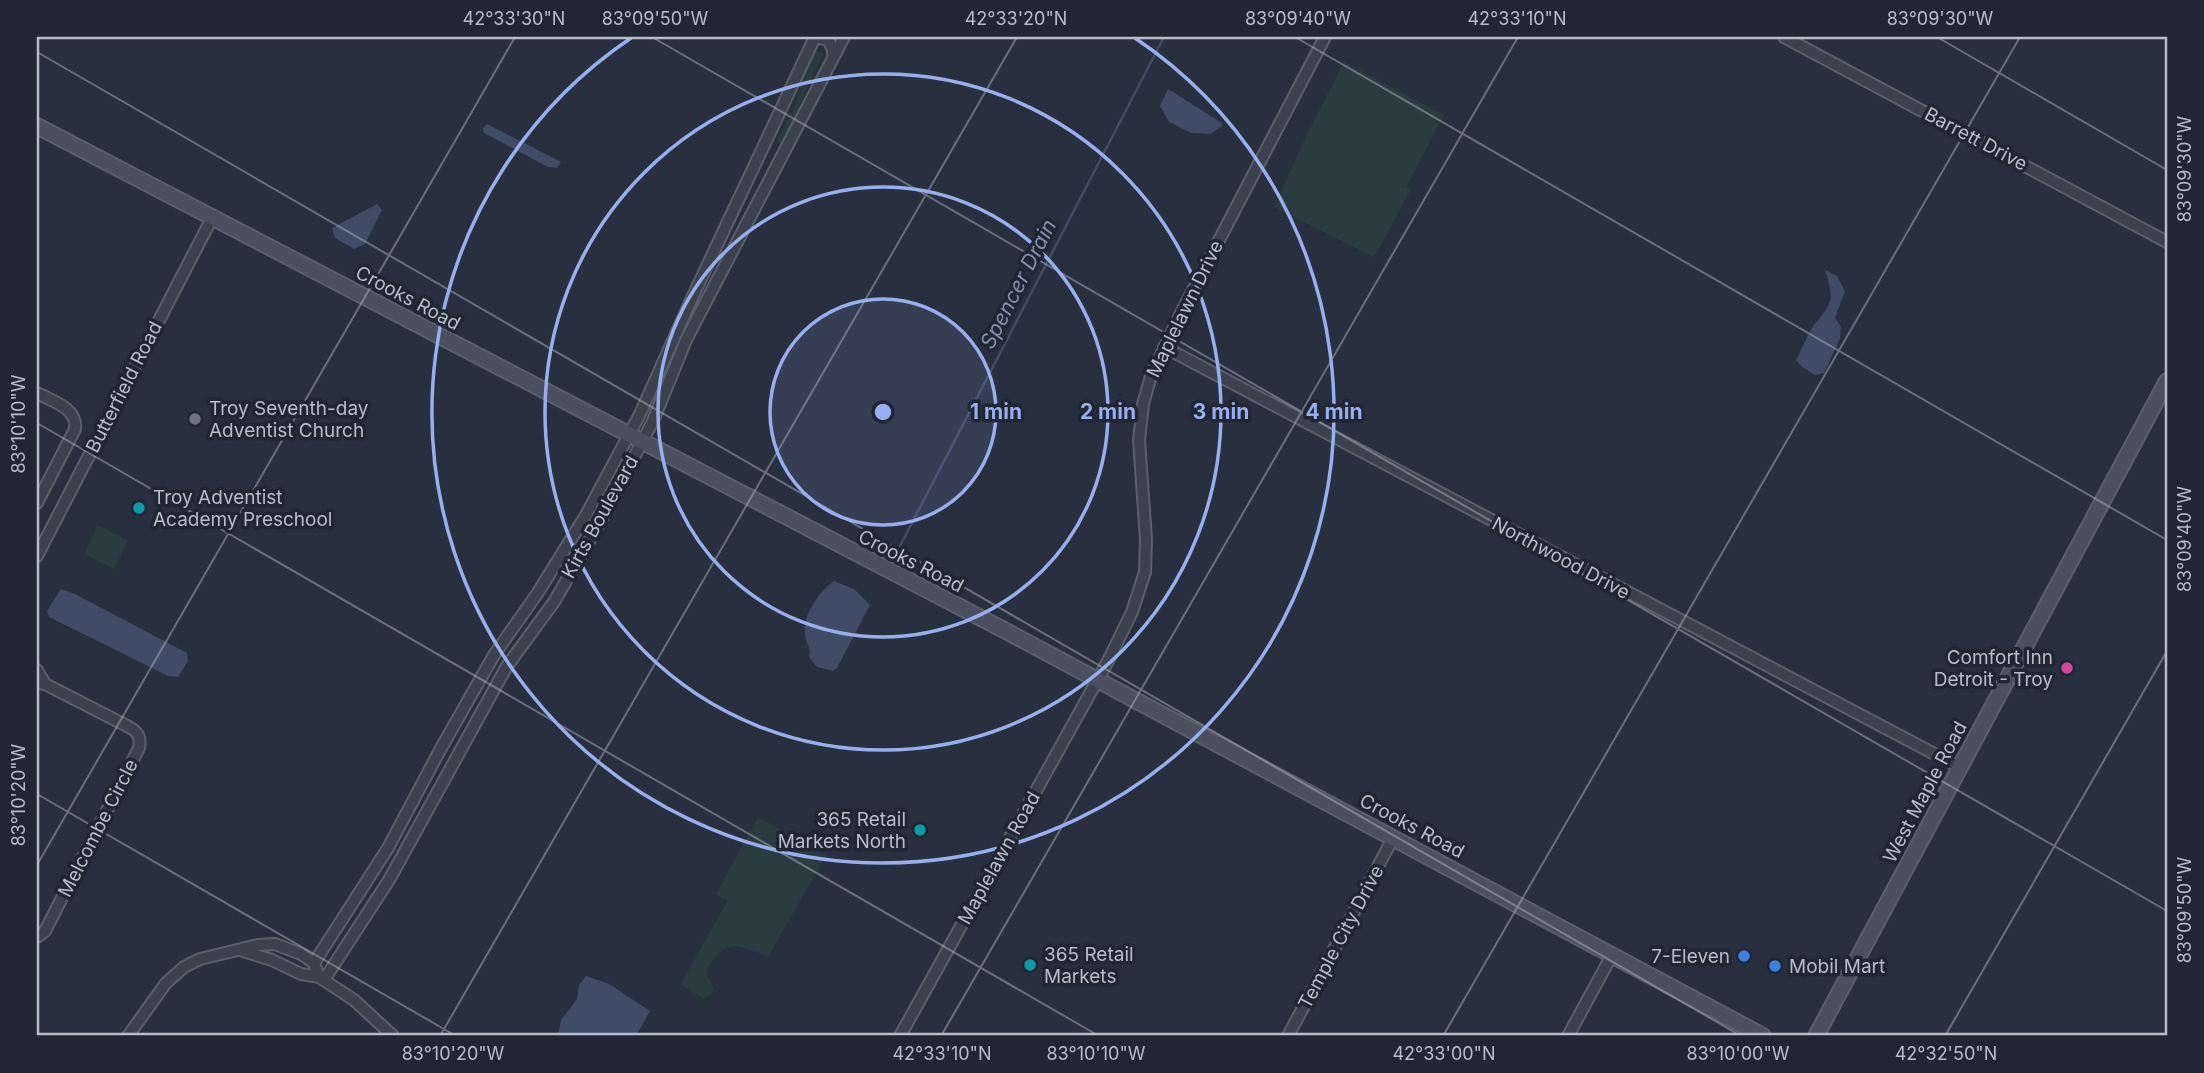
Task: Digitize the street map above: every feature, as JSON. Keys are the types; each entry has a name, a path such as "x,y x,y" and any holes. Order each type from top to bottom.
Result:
{"main road":[{"name":"Crooks Road","path":"37,126 1097,680 1763,1036"},
{"name":"West Maple Road","path":"1816,1036 2167,381"}],"street":[{"name":"Kirts Boulevard","path":"321,978 389,880 508,666 554,602 636,438 815,37"},
{"path":"815,37 824,38 831,44 833,59"},
{"name":"Kirts Boulevard","path":"314,963 388,848 494,655 572,540 670,381 686,340 844,37"},
{"name":"Maplelawn Drive","path":"1097,680 1132,612 1144,572 1146,540 1139,456 1140,422 1148,383 1164,346 1325,37"},
{"name":"Barrett Drive","path":"1784,37 2167,242"},
{"path":"767,140 775,152 783,153"},
{"name":"Butterfield Road","path":"37,556 212,218"},
{"name":"Northwood Drive","path":"1164,346 1959,767"},
{"path":"37,393 72,411 76,422 75,429 37,503"},
{"name":"Melcombe Circle","path":"37,670 41,683 136,731 141,740 45,931 37,937"},
{"name":"Maplelawn Road","path":"900,1036 1097,680"},
{"name":"Temple City Drive","path":"1288,1036 1393,838"},
{"path":"128,1036 156,993 176,973 200,959 258,945 275,944 301,954 314,963 321,978"},
{"path":"240,951 272,960 300,974 321,978 368,1012 393,1036"},
{"path":"1568,1036 1612,955"}],"shaded area":[{"path":"815,49 823,54 782,144 777,142 795,105"},
{"path":"1344,62 1444,115 1406,187 1411,190 1374,257 1274,207"},
{"path":"98,525 128,541 114,569 84,554"},
{"path":"758,817 826,855 768,957 740,947 726,948 719,953 706,972 714,989 704,998 680,985 728,900 716,894"}],"water":[{"path":"1168,89 1222,123 1222,126 1210,134 1191,133 1169,122 1160,106"},
{"path":"487,124 561,162 557,168 548,167 484,133 483,128"},
{"path":"377,204 382,210 365,244 354,249 335,238 332,228"},
{"path":"1825,270 1837,276 1845,291 1835,318 1841,327 1840,338 1824,373 1815,375 1796,360 1811,329 1829,305 1831,294"},
{"path":"834,581 854,589 870,605 833,671 817,667 809,657 805,627 813,605"},
{"path":"61,589 187,653 188,661 178,677 168,676 49,617 47,611"},
{"path":"586,976 609,984 650,1011 636,1036 558,1036 561,1020 577,999 579,985"}],"waterway":[{"name":"Spencer Drain","path":"900,546 1164,37"}],"place":[{"name":"Troy Seventh-day Adventist Church","path":"195,419"},
{"name":"Troy Adventist Academy Preschool","path":"139,508"},
{"name":"Comfort Inn Detroit - Troy","path":"2067,668"},
{"name":"365 Retail Markets North","path":"920,830"},
{"name":"7-Eleven","path":"1744,956"},
{"name":"365 Retail Markets","path":"1030,965"},
{"name":"Mobil Mart","path":"1775,966"}]}
